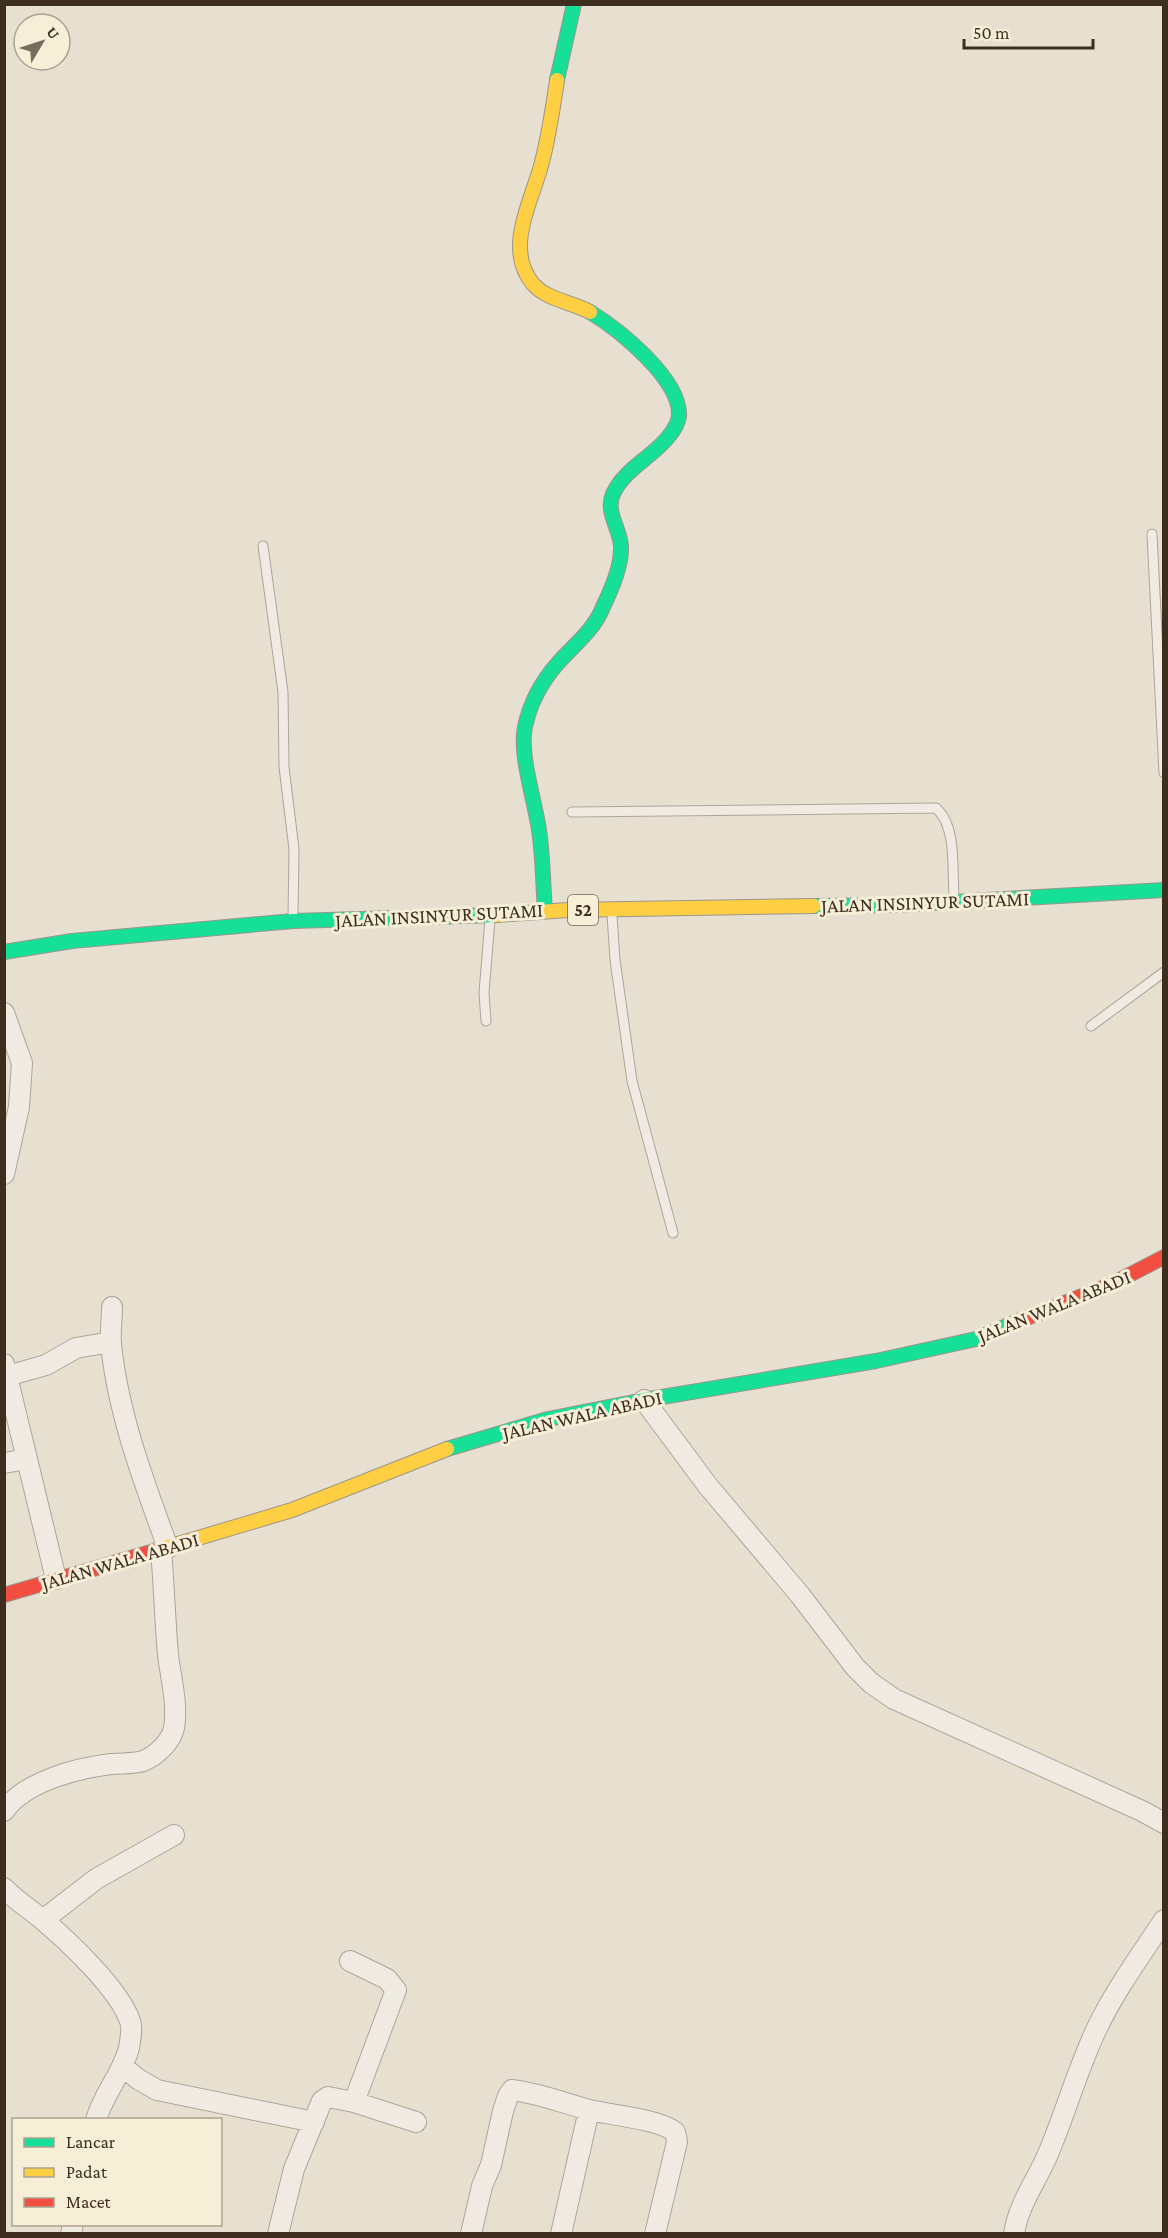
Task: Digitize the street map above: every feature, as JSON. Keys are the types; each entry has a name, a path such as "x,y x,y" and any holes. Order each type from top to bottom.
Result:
{"main road":[{"path":"545,911 540,839 523,739 529,716 537,694 554,665 580,640 598,618 608,594 621,555 621,544 611,508 611,499 616,488 625,475 664,442 675,428 679,417 678,398 628,339 580,307 542,292 528,277 520,250 521,231 544,157 565,33 574,4"},
{"name":"JALAN INSINYUR SUTAMI","path":"4,952 72,941 173,930 293,921 490,915 545,911 954,902 1164,890"},
{"name":"JALAN WALA ABADI","path":"4,1595 292,1509 433,1453 548,1419 644,1400 876,1361 976,1339 1110,1285 1164,1257"}],"street":[{"path":"4,1013 22,1063 19,1107 4,1174"},
{"path":"4,1810 44,1781 82,1768 143,1761 155,1754 173,1732 175,1716 168,1655 164,1549 119,1393 111,1342 112,1307"},
{"path":"56,1579 6,1370 46,1365 76,1348 111,1342"},
{"path":"644,1400 708,1486 871,1683 894,1699 1164,1823"},
{"path":"4,1463 27,1459"},
{"path":"43,1920 96,1879 174,1835"},
{"path":"4,1888 43,1920 112,1990 131,2022 129,2047 123,2067 97,2118"},
{"path":"1014,2234 1023,2207 1064,2117 1099,2025 1129,1973 1164,1920"},
{"path":"350,1961 387,1979 396,1990 354,2102"},
{"path":"123,2067 157,2090 314,2121"},
{"path":"471,2234 482,2187 491,2164 503,2111 510,2092 532,2092 589,2110 662,2125 670,2129 677,2136 677,2142 655,2234"},
{"path":"278,2234 294,2169 319,2106 328,2097 354,2102 416,2122"},
{"path":"561,2234 589,2110"}],"lane":[{"path":"1152,534 1164,773"},
{"path":"263,546 283,692 284,767 294,849 293,921"},
{"path":"573,812 936,808 943,814 950,828 954,902"},
{"path":"611,910 615,960 632,1081 673,1233"},
{"path":"486,1022 484,993 490,915"},
{"path":"1091,1026 1164,972"}],"traffic: fast":[{"path":"557,80 574,4"},
{"path":"545,911 540,840 524,750 527,718 533,701 547,677 594,623 612,586 621,554 620,540 611,507 613,494 624,477 669,436 679,416 677,402 659,371 646,356 616,330 590,312"},
{"path":"814,906 899,905 1164,890"},
{"path":"4,952 72,941 293,921 497,915"},
{"path":"447,1449 548,1419 644,1400 876,1361 976,1339 1019,1321"}],"traffic: slow":[{"path":"557,80 544,152 523,223 520,255 524,270 533,284 545,294 590,312"},
{"path":"497,915 568,910 814,906"},
{"path":"158,1550 292,1510 447,1449"}],"traffic: jam":[{"path":"1019,1321 1110,1285 1164,1257"},
{"path":"4,1595 158,1550"}]}
